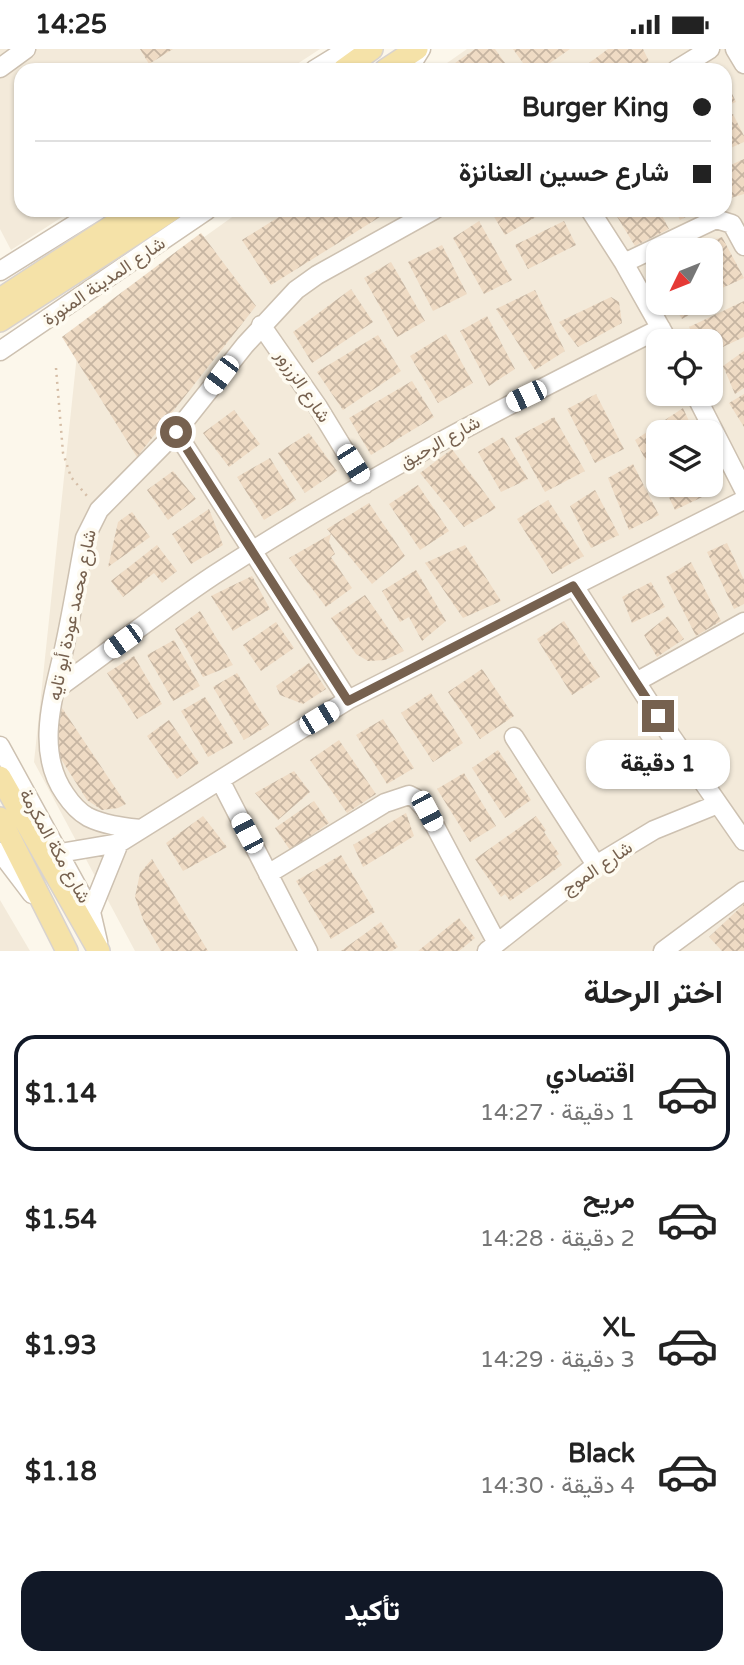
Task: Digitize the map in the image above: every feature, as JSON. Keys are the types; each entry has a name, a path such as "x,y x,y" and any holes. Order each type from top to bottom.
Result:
{"main road":[{"path":"353,63 372,49"},
{"path":"396,63 419,49"},
{"path":"0,299 125,217"},
{"name":"شارع المدينة المنورة","path":"0,321 161,217"},
{"name":"شارع مكة المكرمة","path":"0,777 99,950"},
{"name":"شارع مكة المكرمة","path":"0,818 8,855 43,907 67,951"}],"street":[{"path":"0,68 26,49"},
{"path":"325,63 348,49"},
{"path":"687,63 710,49"},
{"path":"735,49 744,64"},
{"path":"0,271 87,217"},
{"name":"شارع المدينة المنورة","path":"0,352 197,217"},
{"name":"شارع محمد عودة أبو تايه","path":"140,829 116,826 86,816 76,807 57,782 47,743 85,538 93,519 176,432 261,325 296,290 317,275 421,217"},
{"path":"594,217 661,329"},
{"path":"624,263 716,219 732,224 744,246"},
{"name":"شارع الزرزور","path":"261,325 318,407 365,484"},
{"name":"شارع الرحيق","path":"55,690 180,599 253,551 365,484 479,419 646,343"},
{"path":"701,406 744,490"},
{"path":"176,432 348,701"},
{"path":"60,853 119,843 348,701 744,500"},
{"path":"573,586 744,841"},
{"path":"636,683 744,622"},
{"path":"513,737 596,865"},
{"name":"شارع مكة المكرمة","path":"0,745 91,912 99,950"},
{"path":"220,780 307,951"},
{"path":"268,874 385,803 409,795 415,797 427,811 492,947"},
{"name":"شارع الموج","path":"492,947 596,865 654,830 718,804"},
{"path":"91,912 119,843"},
{"path":"0,883 8,855"},
{"path":"663,951 744,891"}],"path":[{"path":"56,368 63,453 71,477 88,497 108,501"}],"shaded area":[{"path":"0,49 320,49 299,63 14,63 14,217 62,217 11,250 0,229"},
{"path":"467,49 744,49 744,951 135,951 34,762 80,326 232,217 732,217 732,63 447,63"},
{"path":"0,900 30,951 0,951"}],"building":[{"path":"140,49 173,49 151,63"},
{"path":"475,49 495,49 505,63 455,63"},
{"path":"513,49 570,49 550,63 523,63"},
{"path":"608,49 643,49 649,61 646,63 589,63"},
{"path":"732,114 744,136 744,142 732,147"},
{"path":"744,159 744,194 732,198 732,164"},
{"path":"279,217 380,217 271,285 242,240"},
{"path":"494,217 536,217 505,235"},
{"path":"617,217 663,217 669,229 646,238 635,246"},
{"path":"479,221 512,280 484,294 453,238"},
{"path":"564,221 576,245 528,269 515,245"},
{"path":"201,233 256,306 137,457 62,337"},
{"path":"723,239 744,278 723,288"},
{"path":"442,245 467,294 433,311 408,262"},
{"path":"391,262 425,321 397,337 364,278"},
{"path":"351,289 373,322 312,363 293,332"},
{"path":"535,290 565,351 535,370 496,309"},
{"path":"611,297 619,302 622,323 578,347 559,322"},
{"path":"744,301 744,337 723,347 723,329 690,329 689,327 714,315 723,315 723,311"},
{"path":"487,316 515,369 489,386 460,331"},
{"path":"446,334 473,383 438,403 410,356"},
{"path":"378,335 401,371 343,410 317,372"},
{"path":"744,351 744,388 735,394 723,366"},
{"path":"412,381 434,417 371,455 349,418"},
{"path":"596,394 624,449 595,463 567,409"},
{"path":"744,394 744,427 729,403"},
{"path":"683,408 688,420 665,420"},
{"path":"234,410 260,444 229,467 203,433"},
{"path":"554,417 585,471 545,492 515,438"},
{"path":"309,433 337,471 305,493 278,453"},
{"path":"646,433 646,461 635,440"},
{"path":"503,437 528,479 501,492 478,452"},
{"path":"452,449 496,508 464,527 420,473"},
{"path":"270,458 296,500 264,520 237,477"},
{"path":"633,464 646,490 646,497 650,497 659,515 629,530 608,478"},
{"path":"173,471 196,499 168,520 147,490"},
{"path":"418,485 449,531 420,550 389,504"},
{"path":"595,490 619,535 591,548 570,506"},
{"path":"669,497 702,497 675,510"},
{"path":"548,500 584,556 552,574 517,519"},
{"path":"369,503 405,556 372,584 327,529"},
{"path":"209,509 223,545 191,564 172,534"},
{"path":"132,512 150,537 108,567 118,522"},
{"path":"331,534 329,542 335,554 331,557 352,588 326,607 289,558"},
{"path":"727,543 744,580 744,604 734,609 707,552"},
{"path":"157,545 177,571 162,583 154,573 123,597 111,581"},
{"path":"465,545 501,601 463,618 425,563"},
{"path":"691,562 721,621 696,636 666,577"},
{"path":"416,570 446,621 422,641 409,617 400,622 382,591"},
{"path":"252,576 270,609 233,631 211,596"},
{"path":"651,582 665,607 632,623 622,597"},
{"path":"365,595 404,651 385,660 368,661 356,654 331,618"},
{"path":"200,611 233,665 203,677 175,629"},
{"path":"668,616 684,639 657,657 644,635"},
{"path":"564,621 600,677 572,695 537,639"},
{"path":"276,622 294,648 261,671 243,645"},
{"path":"174,640 200,686 173,701 147,655"},
{"path":"134,656 162,704 137,719 107,673"},
{"path":"309,663 326,689 303,704 280,695 276,686"},
{"path":"482,669 514,716 480,739 448,692"},
{"path":"237,673 269,725 244,740 213,687"},
{"path":"431,693 463,743 433,762 401,713"},
{"path":"205,697 233,743 208,757 181,711"},
{"path":"62,708 126,804 102,810 87,800 54,748"},
{"path":"383,719 414,768 387,784 356,735"},
{"path":"169,720 199,763 177,779 147,736"},
{"path":"339,740 376,794 347,813 310,760"},
{"path":"498,750 531,800 505,818 472,768"},
{"path":"294,771 310,792 278,820 255,793"},
{"path":"464,773 496,826 470,842 437,789"},
{"path":"314,801 329,823 290,850 275,828"},
{"path":"406,813 414,836 363,867 353,845"},
{"path":"203,816 227,847 183,871 166,843"},
{"path":"536,816 559,854 556,856 562,865 510,901 505,894 501,897 475,859"},
{"path":"341,855 375,912 331,939 296,881"},
{"path":"152,859 208,951 161,951 144,922 135,897 140,873"},
{"path":"744,904 744,951 722,951 709,937"},
{"path":"459,918 475,938 459,951 418,951"},
{"path":"381,922 398,947 392,951 341,951"}],"route":[{"path":"176,432 348,701 573,586 658,716"}]}
